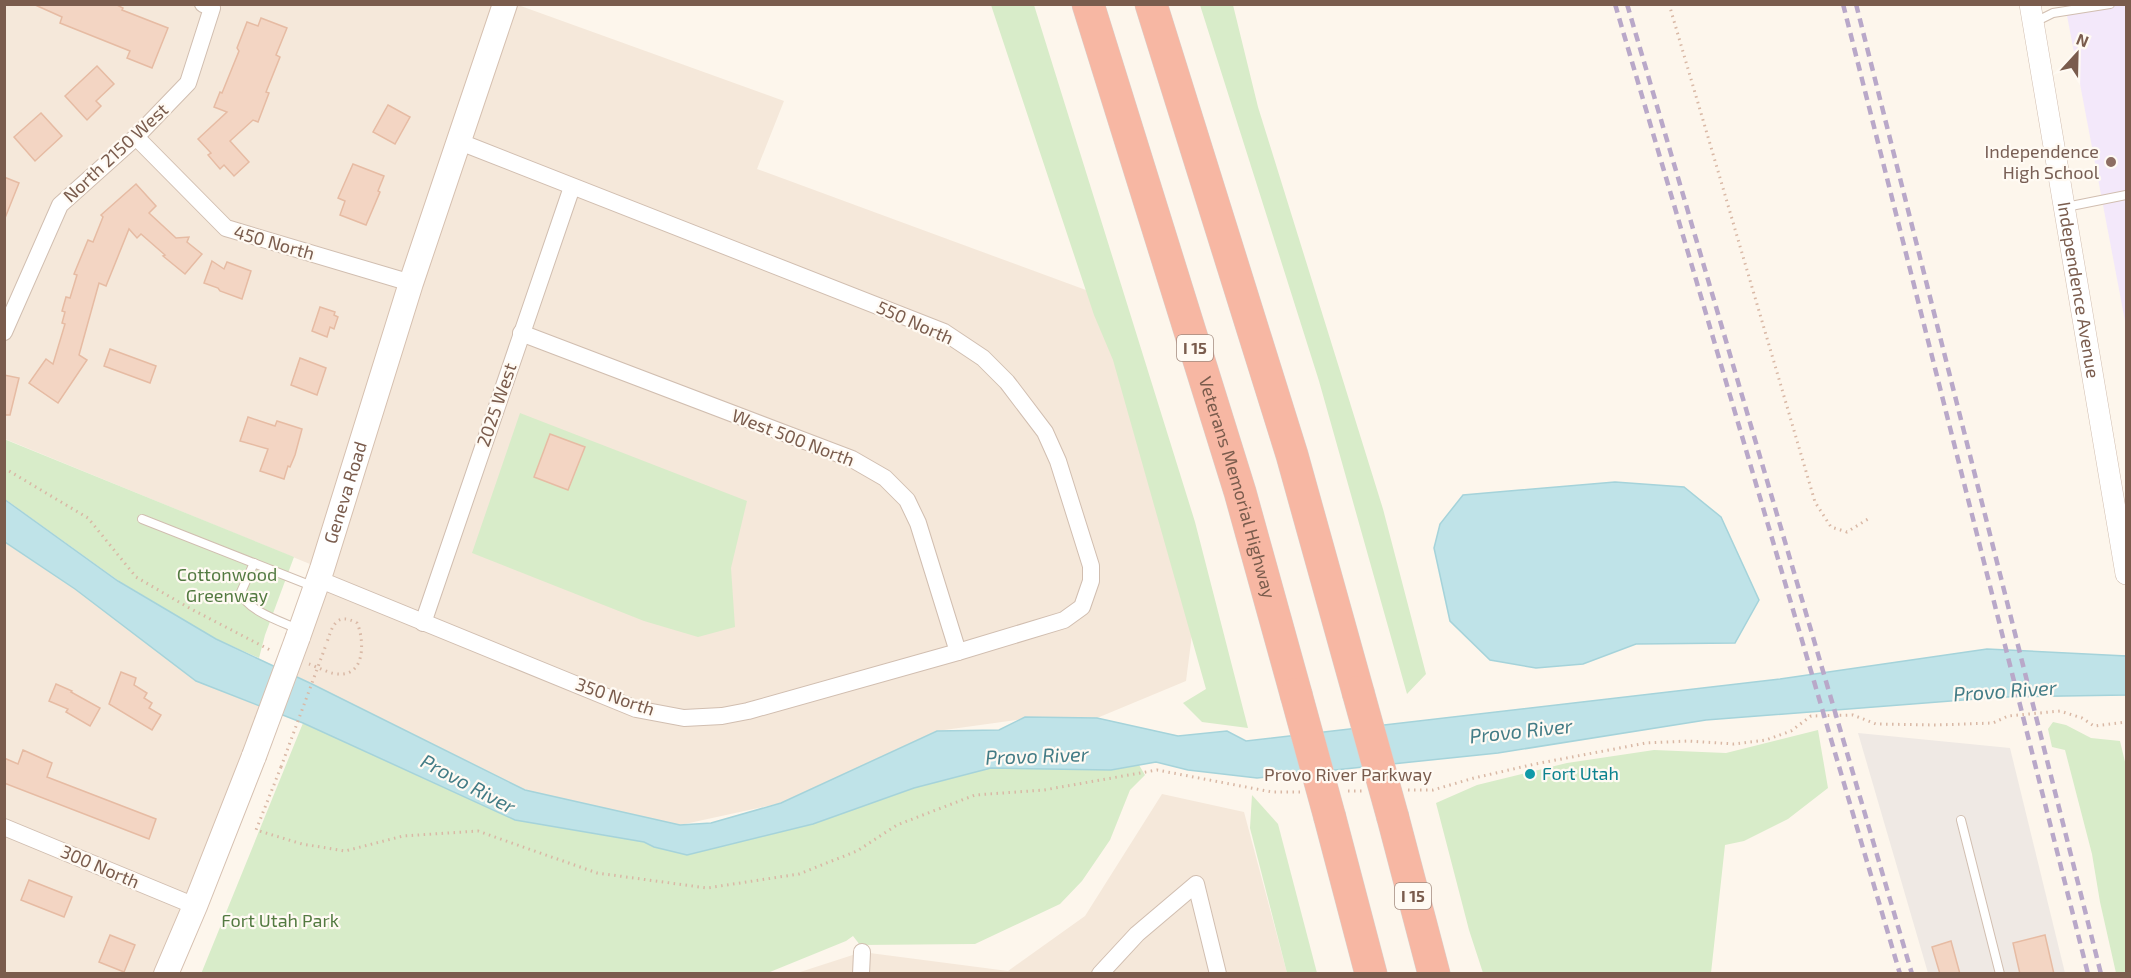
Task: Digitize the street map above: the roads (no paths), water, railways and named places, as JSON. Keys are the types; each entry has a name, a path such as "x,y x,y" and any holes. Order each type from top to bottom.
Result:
{"highway":[{"name":"Veterans Memorial Highway","path":"1088,4 1240,492 1296,694 1335,805 1371,974"},
{"name":"I 15","path":"1152,4 1292,455 1358,692 1396,804 1434,974"}],"main road":[{"name":"Geneva Road","path":"166,974 254,756 317,583 411,283 505,4"}],"street":[{"name":"North 2150 West","path":"4,332 60,205 136,137 188,83 207,6"},
{"name":"Independence Avenue","path":"2032,13 2127,574"},
{"name":"450 North","path":"136,137 226,228 411,283"},
{"name":"550 North","path":"459,142 944,332 982,358 1007,382 1046,432 1058,461 1091,566 1091,581 1082,607 1064,620 958,652"},
{"name":"2025 West","path":"423,623 572,187"},
{"name":"West 500 North","path":"521,333 852,459 885,478 907,500 918,523 958,652"},
{"name":"350 North","path":"317,583 636,709 684,718 722,716 748,711 958,652"},
{"name":"300 North","path":"4,827 195,906"},
{"path":"1100,974 1137,934 1196,884 1218,974"},
{"path":"861,974 862,952"}],"lane":[{"path":"2032,13 2053,13 2110,4"},
{"path":"2066,207 2127,195"},
{"path":"142,519 254,563 317,583"},
{"path":"254,563 241,592 244,599 299,633"},
{"path":"1961,820 2001,974"}],"water":[{"path":"1615,482 1684,487 1721,517 1759,600 1735,643 1636,644 1583,664 1536,668 1490,660 1450,621 1434,548 1440,524 1463,495"},
{"name":"Provo River","path":"4,499 118,581 216,639 525,790 680,825 711,823 781,803 937,731 999,730 1025,717 1097,718 1178,736 1227,731 1246,741 1780,679 1987,649 2126,656 2126,695 2002,697 1706,720 1498,753 1257,778 1188,770 1156,762 1111,770 991,768 914,788 813,824 687,855 654,847 644,842 515,820 303,723 196,681 75,589 5,542"}],"railway":[{"path":"1615,4 1900,974"},
{"path":"1627,4 1912,974"},
{"path":"1843,4 2088,974"},
{"path":"1856,4 2101,974"}],"place":[{"name":"Independence High School","path":"2111,162"},
{"name":"Fort Utah","path":"1530,774"}],"park label":[{"name":"Cottonwood Greenway","path":"227,585"},
{"name":"Fort Utah Park","path":"280,921"}]}
